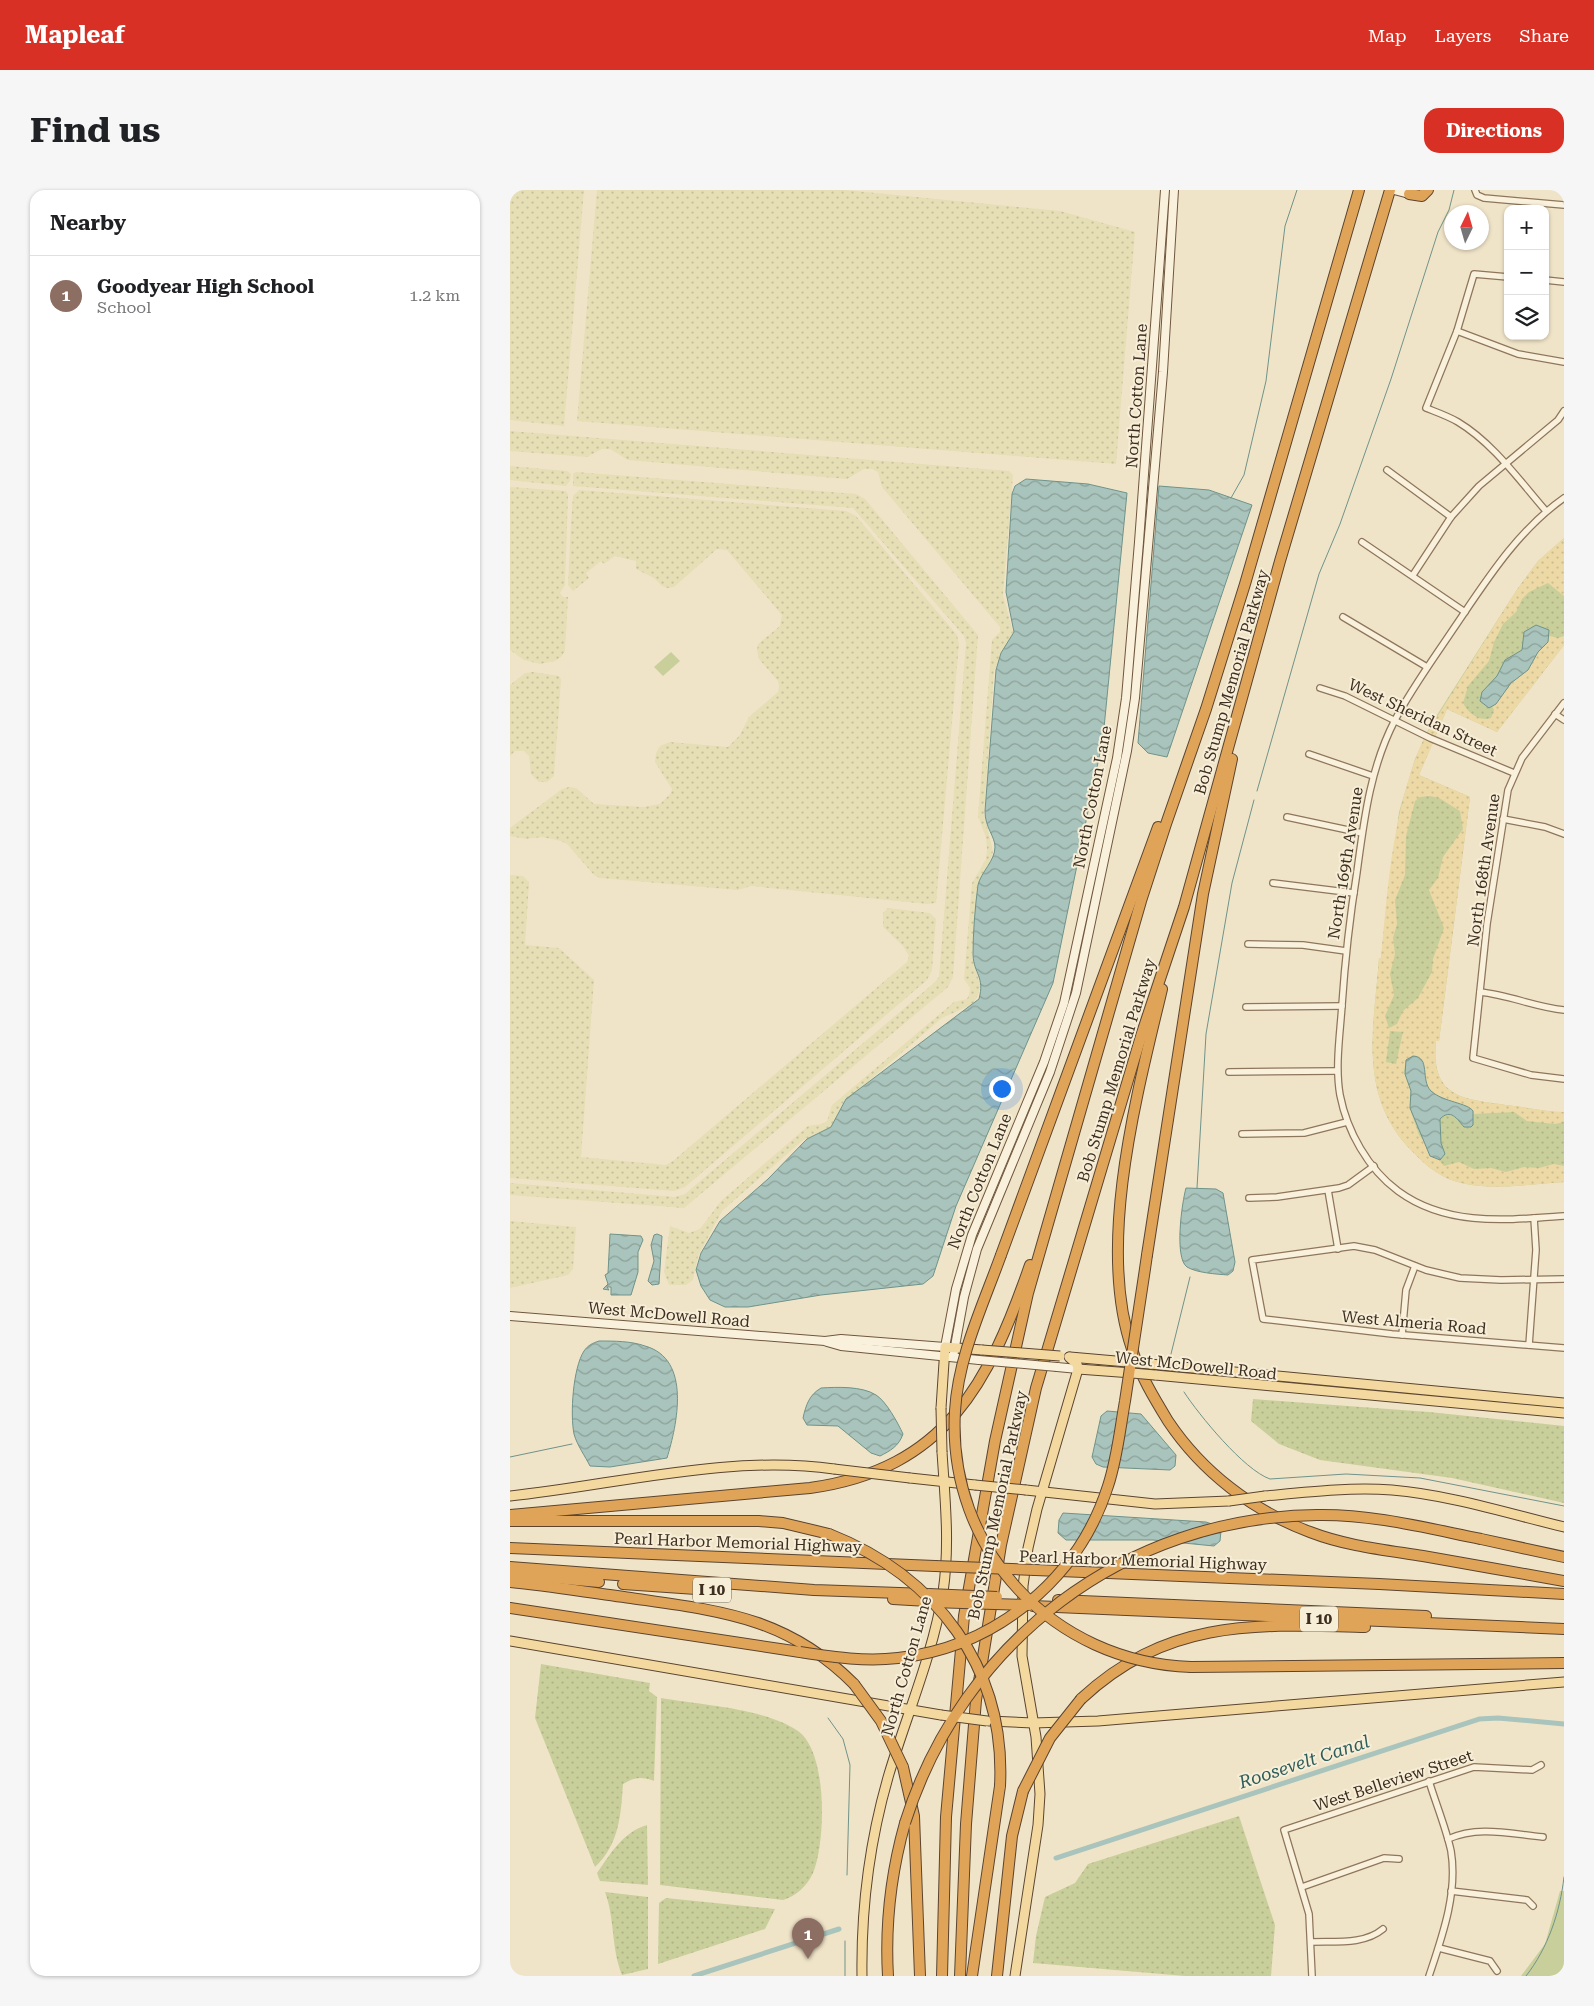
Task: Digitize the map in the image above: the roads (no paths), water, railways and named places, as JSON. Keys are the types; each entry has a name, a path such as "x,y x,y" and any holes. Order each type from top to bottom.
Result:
{"highway":[{"name":"Bob Stump Memorial Parkway","path":"942,1976 946,1808 964,1616 1004,1396 1028,1293 1146,887 1248,575 1359,190"},
{"name":"Bob Stump Memorial Parkway","path":"960,1976 966,1824 976,1700 1012,1491 1054,1327 1142,1032 1184,907 1283,552 1390,190"},
{"path":"1409,194 1422,196 1428,190"},
{"path":"1213,684 1202,707 966,1353 959,1381 955,1424 958,1466 972,1515 988,1548 1017,1589 1051,1619 1074,1634 1112,1653 1146,1663 1179,1667 1564,1663"},
{"path":"510,1608 800,1652 851,1659 879,1659 914,1656 947,1648 975,1638 1011,1617 1036,1598 1058,1576 1073,1557 1095,1520 1109,1485 1118,1441 1202,903 1238,733 1241,704"},
{"path":"1184,907 1139,1092 1126,1165 1118,1241 1118,1277 1126,1326 1136,1361 1154,1399 1174,1429 1203,1464 1234,1491 1282,1521 1323,1537 1353,1544 1564,1581"},
{"path":"510,1515 818,1487 868,1474 908,1454 951,1420 974,1392 986,1372 1020,1291 1068,1153"},
{"path":"888,1976 889,1909 897,1856 910,1808 930,1759 958,1709 991,1665 1026,1629 1063,1599 1092,1580 1138,1555 1180,1538 1240,1522 1274,1517 1332,1515 1369,1518 1564,1557"},
{"path":"510,1521 759,1521 794,1525 829,1534 873,1553 910,1579 936,1604 960,1634 976,1663 990,1700 1000,1750 1000,1786 972,1976"},
{"name":"Pearl Harbor Memorial Highway","path":"510,1548 1388,1584 1564,1594"},
{"path":"510,1567 928,1598"},
{"name":"I 10","path":"510,1574 768,1594 1030,1602 1562,1627"},
{"path":"510,1582 690,1607 744,1617 777,1629 804,1642 854,1684 881,1721 903,1767 914,1816 920,1976"},
{"path":"997,1976 1012,1836 1023,1790 1050,1738 1081,1699 1109,1675 1135,1658 1173,1641 1204,1633 1245,1628 1294,1627 1483,1631 1562,1627"}],"main road":[{"name":"North Cotton Lane","path":"862,1976 864,1914 874,1840 885,1789 936,1624 942,1592 948,1535 941,1408 956,1289 972,1235 1044,1062 1062,1009 1117,758 1126,698 1140,542 1165,190"},
{"name":"North Cotton Lane","path":"949,1352 976,1250 1050,1072 1070,1012 1128,751 1135,698 1163,372 1174,190"},
{"path":"1394,190 1409,194"},
{"path":"1162,225 1165,232 1164,250 1169,257"},
{"name":"West McDowell Road","path":"510,1316 825,1341 841,1346 949,1352 982,1350 1564,1403"},
{"name":"West McDowell Road","path":"949,1352 979,1360 1564,1414"},
{"path":"1015,1976 1039,1810 1039,1773 1022,1656 1022,1612 1028,1548 1042,1492 1078,1369 1077,1364 1064,1357"},
{"path":"510,1496 741,1466 779,1464 1155,1504 1229,1500 1332,1490 1394,1491 1442,1498 1564,1527"},
{"path":"510,1640 941,1715 987,1721 1033,1723 1132,1718 1564,1682"}],"street":[{"path":"1476,193 1484,198 1564,205"},
{"path":"1504,277 1474,274 1457,331 1426,408 1457,421 1486,444 1546,511"},
{"path":"1549,280 1564,282"},
{"path":"1457,331 1518,354 1564,362"},
{"path":"1413,575 1451,517 1479,486 1504,463 1558,420 1564,411"},
{"path":"1387,470 1451,517"},
{"name":"North 169th Avenue","path":"1564,498 1546,511 1503,557 1427,667 1395,721 1373,776 1362,833 1346,950 1337,1071 1340,1096 1347,1122 1357,1143 1374,1166 1398,1191 1426,1207 1445,1214 1482,1219 1564,1216"},
{"path":"1362,542 1465,612"},
{"path":"1343,617 1427,667"},
{"name":"West Sheridan Street","path":"1320,688 1345,696 1395,721 1514,773"},
{"name":"North 168th Avenue","path":"1564,702 1522,758 1514,773 1503,819 1487,924 1474,1058 1531,1075 1564,1079"},
{"path":"1555,714 1564,720"},
{"path":"1309,754 1373,776"},
{"path":"1286,817 1362,833"},
{"path":"1503,819 1545,827 1564,834"},
{"path":"1273,883 1354,893"},
{"path":"1248,944 1303,945 1346,950"},
{"path":"1480,992 1501,994 1564,1010"},
{"path":"1246,1007 1342,1006"},
{"path":"1229,1072 1337,1071"},
{"path":"1242,1134 1304,1133 1347,1122"},
{"path":"1249,1198 1328,1190 1348,1185 1374,1166"},
{"path":"1328,1190 1338,1248 1354,1246 1366,1248 1415,1266 1460,1278 1564,1279"},
{"path":"1529,1345 1534,1280 1534,1218"},
{"name":"West Almeria Road","path":"1338,1248 1252,1260 1263,1319 1402,1335 1564,1348"},
{"path":"1402,1335 1406,1290 1415,1266"},
{"name":"West Belleview Street","path":"1302,1887 1284,1830 1429,1781 1481,1766 1532,1770 1541,1765"},
{"path":"1429,1781 1448,1839 1452,1864 1452,1891 1439,1948 1429,1976"},
{"path":"1448,1839 1462,1832 1477,1830 1543,1837"},
{"path":"1312,1976 1309,1914 1302,1887 1384,1858 1399,1859"},
{"path":"1452,1891 1528,1900 1533,1906"},
{"path":"1311,1942 1374,1937 1383,1929"},
{"path":"1439,1948 1490,1961 1497,1971"}],"water":[{"path":"1026,479 1088,484 1127,493 1103,738 1053,983 956,1206 933,1276 923,1284 821,1295 748,1307 725,1307 710,1300 701,1286 696,1270 701,1253 720,1221 768,1179 807,1139 831,1127 846,1099 979,999 981,986 973,955 974,929 978,885 993,857 995,847 985,817 985,811 996,670 1001,653 1014,632 1006,592 1012,494 1015,486"},
{"path":"1159,486 1209,490 1252,505 1167,757 1148,753 1138,743"},
{"path":"1536,625 1549,630 1548,642 1538,652 1528,670 1511,683 1496,704 1489,708 1480,701 1482,692 1497,676 1505,660 1522,650 1524,632"},
{"path":"1413,1056 1422,1060 1426,1081 1431,1091 1442,1098 1466,1106 1473,1111 1473,1125 1471,1127 1464,1127 1451,1115 1447,1114 1440,1119 1441,1143 1445,1154 1440,1160 1430,1156 1410,1108 1411,1091 1405,1074 1406,1060"},
{"path":"1186,1188 1216,1189 1223,1193 1235,1262 1233,1271 1228,1275 1196,1271 1187,1267 1183,1262 1180,1229"},
{"path":"610,1234 641,1236 643,1240 638,1252 638,1272 631,1295 611,1295 611,1287 607,1287 609,1290 603,1289 608,1284 605,1275 608,1273"},
{"path":"654,1235 662,1236 659,1284 652,1285 648,1281 654,1261 651,1245"},
{"path":"599,1341 640,1344 660,1353 670,1364 675,1378 677,1411 667,1458 610,1467 590,1466 574,1434 573,1403 575,1379 580,1359 587,1347"},
{"path":"842,1387 864,1390 880,1398 888,1407 903,1434 897,1445 880,1456 871,1453 838,1426 807,1425 803,1418 807,1405 811,1397 821,1388"},
{"path":"1107,1411 1141,1414 1176,1455 1175,1466 1170,1470 1103,1467 1096,1464 1092,1457 1101,1416"},
{"path":"1063,1513 1206,1522 1218,1526 1221,1531 1220,1541 1214,1546 1153,1540 1066,1540 1058,1533 1059,1520"}],"waterway":[{"path":"1231,498 1244,475 1266,381 1285,226 1297,190"},
{"path":"1257,791 1319,574 1340,524 1391,379 1438,232 1449,210 1454,190"},
{"path":"1197,1188 1206,1034 1232,883 1254,800"},
{"path":"1171,1354 1190,1277"},
{"path":"1184,1392 1200,1414 1235,1454 1259,1474 1270,1479 1346,1474 1420,1478 1564,1506"},
{"path":"510,1457 572,1444"},
{"path":"828,1718 843,1739 850,1765 847,1875"},
{"name":"Roosevelt Canal","path":"1056,1858 1479,1719 1498,1718 1564,1724"},
{"path":"1526,1976 1541,1954 1552,1929 1564,1877"},
{"name":"Roosevelt Canal","path":"694,1976 839,1929"},
{"path":"845,1941 845,1976"}],"place":[{"name":"Goodyear High School","path":"808,1959"}]}
